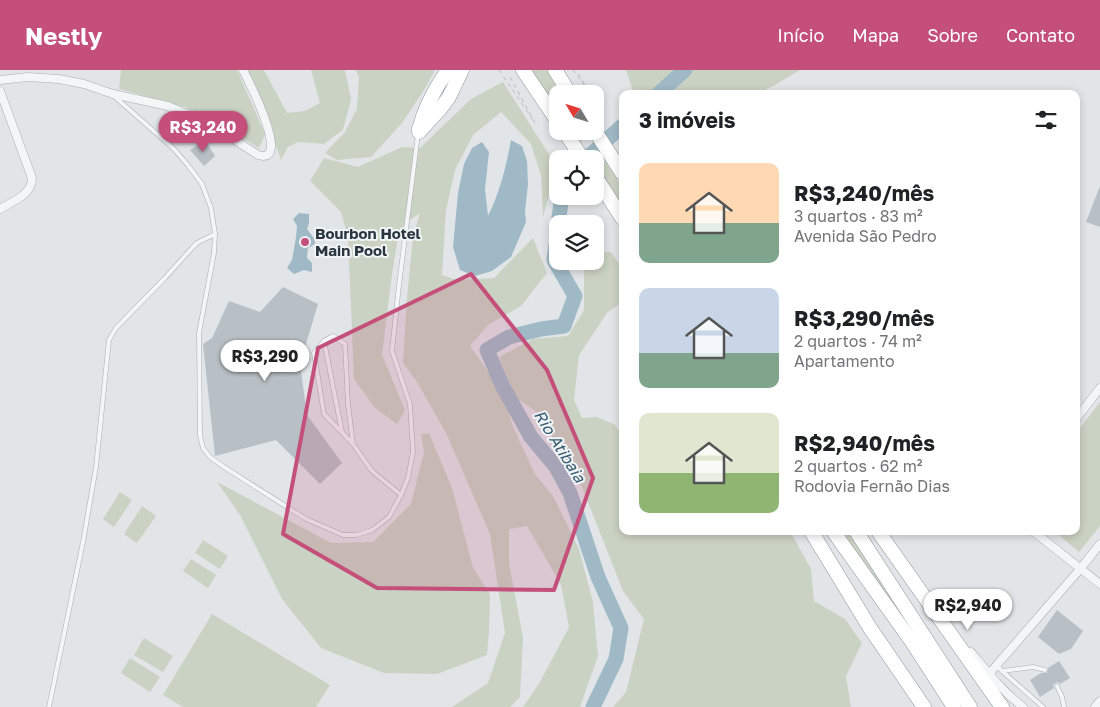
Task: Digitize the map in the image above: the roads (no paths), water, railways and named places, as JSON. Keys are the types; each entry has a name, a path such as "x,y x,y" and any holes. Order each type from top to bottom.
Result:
{"highway":[{"path":"418,132 430,99 448,70"},
{"path":"418,132 440,109 462,70"},
{"path":"555,70 564,85"},
{"path":"520,72 549,110"},
{"path":"601,140 619,168"},
{"path":"604,189 619,213"},
{"path":"813,535 870,628 924,707"},
{"path":"837,535 912,642 954,707"},
{"path":"859,535 970,707"},
{"path":"881,535 1002,707"}],"street":[{"path":"0,80 28,77 59,78 113,94 168,106 210,124 262,156 269,152 271,142 267,124 243,70"},
{"path":"0,91 32,178 32,184 24,195 0,209"},
{"path":"1080,414 1100,388"},
{"path":"1037,535 1100,584"},
{"path":"989,674 1000,668 1100,544"},
{"path":"929,602 989,674 1023,707"},
{"path":"1095,707 1100,701"}],"lane":[{"path":"113,94 173,148 187,164 202,184 212,208 215,234 214,253 199,333 200,436 203,448 217,462 306,519 343,535 357,535 372,530 389,517 408,478 413,452 410,404 392,351 398,285 418,132"},
{"path":"49,707 83,542 96,467 109,340 116,328 197,243 215,234"},
{"path":"352,444 345,344 333,336 324,341 314,353 324,414 342,432 372,471 401,495"},
{"path":"324,341 342,432"},
{"path":"1000,668 1032,667 1045,670"},
{"path":"1000,668 1043,707"},
{"path":"1057,686 1064,707"}],"water":[{"path":"511,140 522,146 527,161 526,222 511,257 492,271 475,276 460,270 453,247 458,193 464,164 472,148 482,142 489,152 485,189 488,216 502,179"},
{"name":"Bourbon Hotel Main Pool","path":"299,213 309,214 307,229 315,240 315,244 308,248 307,258 312,263 312,272 304,270 294,274 287,268 292,260 296,237 297,226 293,219"}],"waterway":[{"name":"Rio Atibaia","path":"662,90 685,70"},
{"name":"Rio Atibaia","path":"596,150 619,129"},
{"name":"Rio Atibaia","path":"559,215 561,205"},
{"name":"Rio Atibaia","path":"560,270 575,296 564,326 541,329 509,337 487,350 503,387 531,437 556,467 570,493 598,577 621,628 616,659 593,707"}],"place":[{"name":"Bourbon Hotel Main Pool","path":"305,242"}]}
